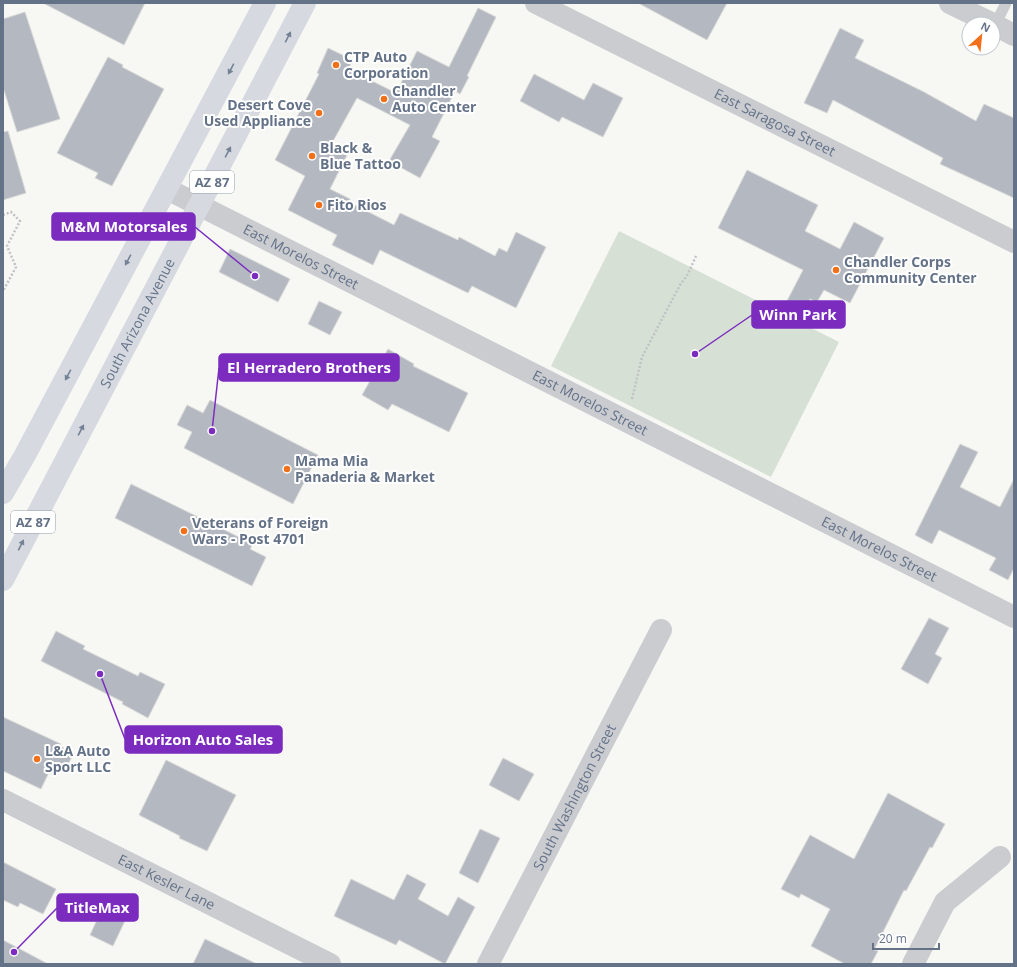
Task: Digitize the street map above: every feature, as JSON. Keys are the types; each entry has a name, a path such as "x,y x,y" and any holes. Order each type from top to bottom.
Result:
{"main road":[{"name":"AZ 87","path":"3,493 167,189 265,3"},
{"name":"South Arizona Avenue","path":"3,580 305,3"}],"street":[{"path":"950,3 977,16"},
{"name":"East Saragosa Street","path":"540,4 1014,242"},
{"path":"1001,28 1014,35"},
{"name":"East Morelos Street","path":"167,189 1014,617"},
{"name":"South Washington Street","path":"488,964 661,630"},
{"name":"East Kesler Lane","path":"3,800 330,964"},
{"path":"913,964 945,902 1000,857"}],"lane":[{"path":"998,16 1006,3"}],"path":[{"path":"3,215 10,212 20,221 7,246 16,267 3,291"},
{"path":"623,419 635,392 642,357 680,285 688,274 696,256"}],"shaded area":[{"path":"619,231 839,342 771,477 551,366"}],"building":[{"path":"43,3 145,3 124,45"},
{"path":"638,3 727,3 707,40"},
{"path":"478,8 496,17 467,76 469,77 460,94 455,91 432,137 440,141 420,178 389,161 410,125 357,98 332,143 349,151 330,189 350,199 349,202 394,225 400,213 458,240 459,237 495,256 499,248 507,252 516,232 546,247 516,308 472,286 468,293 380,250 373,265 332,245 337,235 288,210 305,176 275,160 319,74 317,73 328,48 353,60 348,69 396,93 417,51 449,67"},
{"path":"25,12 60,119 17,132 3,87 3,19"},
{"path":"840,28 864,40 855,58 924,92 976,121 984,104 1014,118 1014,198 940,164 943,158 833,100 827,113 804,103"},
{"path":"108,57 123,65 122,67 164,89 112,186 95,178 98,173 57,153"},
{"path":"534,74 584,100 593,83 623,98 603,137 562,117 559,122 520,101"},
{"path":"8,131 26,193 3,200 3,132"},
{"path":"747,170 818,205 805,231 840,249 854,222 884,238 850,303 824,290 817,302 810,299 805,310 787,301 803,270 718,228"},
{"path":"230,249 290,279 278,302 219,272"},
{"path":"319,301 342,312 330,335 308,324"},
{"path":"388,349 414,364 413,366 468,393 449,432 392,404 388,410 362,395"},
{"path":"210,400 318,455 293,504 184,448 192,432 177,425 187,405 203,413"},
{"path":"960,444 978,452 960,487 1000,507 1014,479 1014,568 1008,580 989,570 996,558 939,530 932,544 915,535"},
{"name":"Veterans of Foreign Wars - Post 4701","path":"131,484 253,544 250,549 266,557 252,586 115,518"},
{"path":"929,618 949,628 935,654 942,658 928,684 901,669"},
{"path":"56,631 85,646 83,649 138,676 140,672 165,684 148,718 122,704 123,702 41,661"},
{"name":"L&A Auto Sport LLC","path":"3,717 61,744 60,746 74,753 65,770 53,764 41,789 3,771"},
{"path":"503,758 534,774 519,801 489,785"},
{"path":"166,760 236,795 207,851 179,838 180,836 139,815"},
{"path":"888,793 945,824 932,848 930,847 906,891 904,890 874,950 878,951 871,964 845,964 811,946 830,909 801,894 799,898 781,889 810,835 854,859"},
{"path":"480,829 500,838 478,883 459,873"},
{"path":"3,862 56,889 43,914 20,903 18,907 3,900"},
{"path":"407,874 426,884 418,899 448,916 458,897 475,907 445,964 399,940 396,945 334,916 351,879 394,900"},
{"path":"109,894 132,906 113,946 90,935"},
{"path":"205,939 257,964 193,964"},
{"path":"3,940 48,964 3,964"}],"place":[{"name":"CTP Auto Corporation","path":"336,65"},
{"name":"Chandler Auto Center","path":"384,99"},
{"name":"Desert Cove Used Appliance","path":"319,113"},
{"name":"Black & Blue Tattoo","path":"312,156"},
{"name":"Fito Rios","path":"319,205"},
{"name":"Chandler Corps Community Center","path":"836,270"},
{"name":"M&M Motorsales","path":"255,276"},
{"name":"Winn Park","path":"695,354"},
{"name":"El Herradero Brothers","path":"212,431"},
{"name":"Mama Mia Panaderia & Market","path":"287,469"},
{"name":"Veterans of Foreign Wars - Post 4701","path":"184,531"},
{"name":"Horizon Auto Sales","path":"100,674"},
{"name":"L&A Auto Sport LLC","path":"37,759"},
{"name":"TitleMax","path":"14,952"}]}
